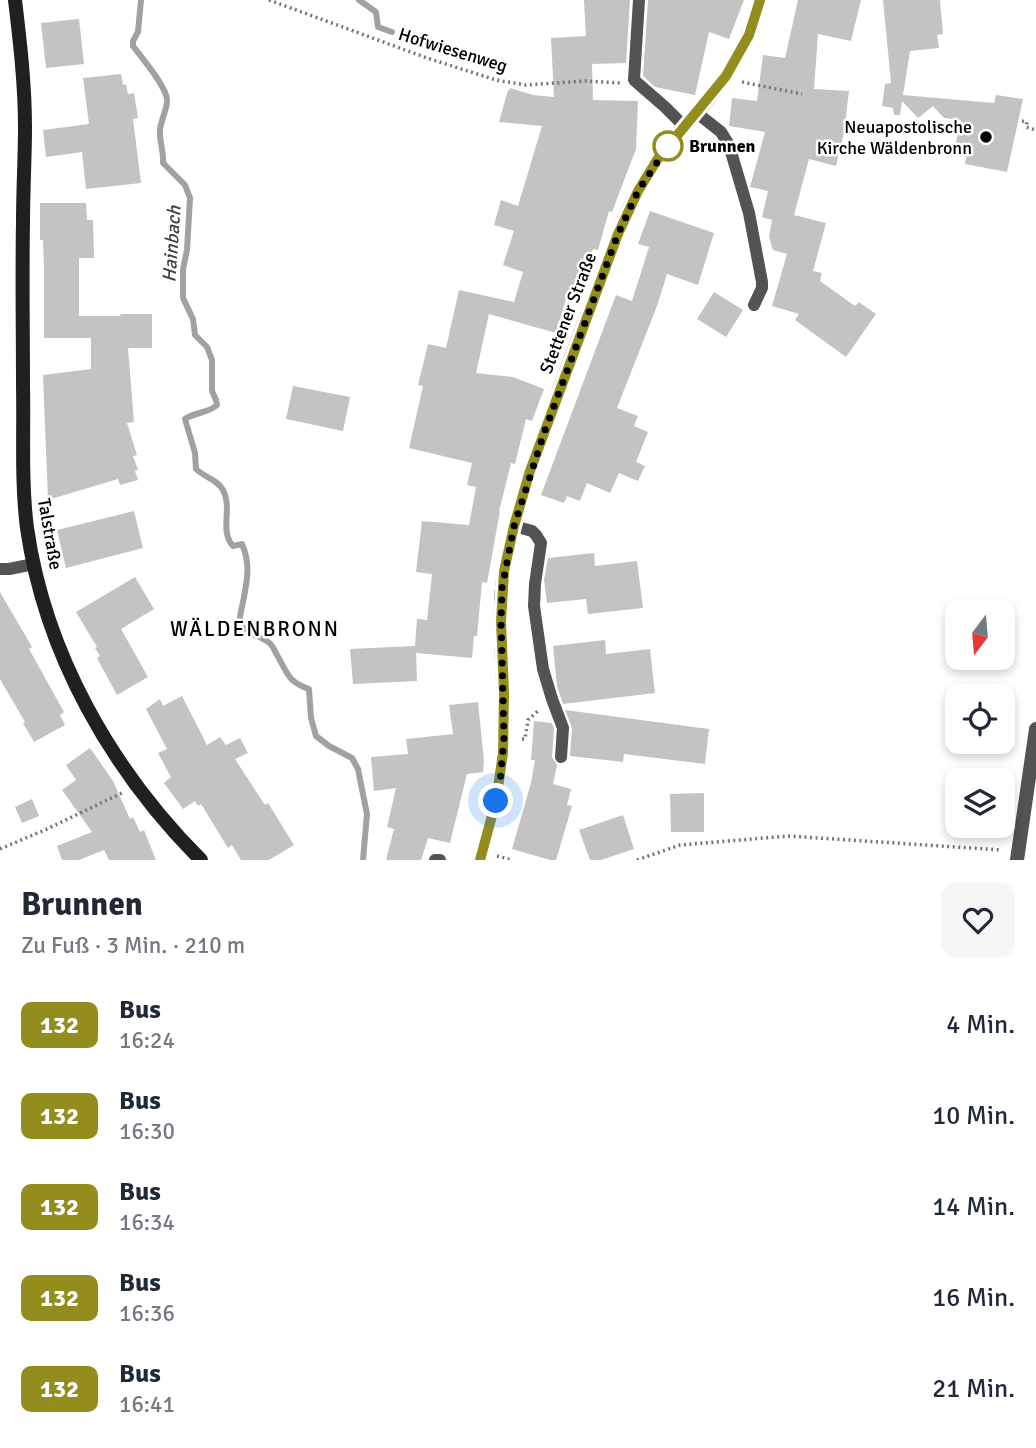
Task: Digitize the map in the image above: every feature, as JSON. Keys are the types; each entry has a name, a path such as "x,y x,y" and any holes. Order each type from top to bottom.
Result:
{"street":[{"name":"Talstraße","path":"15,0 25,125 23,477 27,528 34,564 47,612 72,677 103,734 136,786 201,860"},
{"name":"Stettener Straße","path":"480,860 498,792 504,738 501,605 504,571 526,485 623,223 638,191 648,174 726,76 749,35 760,0"},
{"path":"1017,856 1036,729"}],"lane":[{"path":"639,0 634,77 636,82 685,127"},
{"path":"697,113 725,138 743,189 762,282 754,305"},
{"path":"514,526 532,531 541,543 534,606 540,657 563,728 561,757"},
{"path":"0,569 34,564"}],"path":[{"name":"Hofwiesenweg","path":"269,0 427,58 496,80 533,85 585,81 636,82"},
{"path":"726,76 746,83 802,94"},
{"path":"1022,121 1027,122 1026,127 1036,131"},
{"path":"504,738 525,739 527,720 552,699"},
{"path":"0,849 136,786"},
{"path":"637,860 680,845 788,836 1017,856"}],"building":[{"path":"584,0 630,0 626,63 592,64 593,100 638,101 636,149 612,212 609,211 598,250 593,249 579,295 568,292 556,333 489,314 476,373 513,377 544,389 532,421 526,419 515,464 511,463 499,511 487,583 482,582 472,658 416,653 417,681 353,684 350,649 415,646 417,619 427,620 432,574 416,572 422,521 469,525 476,487 467,485 472,463 409,448 423,386 418,385 428,344 446,348 459,290 514,302 523,272 503,265 514,231 494,225 501,200 518,206 542,126 499,122 510,88 533,95 554,97 551,38 586,36"},
{"path":"648,0 744,0 729,39 709,32 695,95 655,87 643,76"},
{"path":"798,0 861,0 851,41 818,34 814,89 849,91 844,132 836,166 809,159 794,215 826,223 813,271 822,273 820,281 855,306 859,302 876,314 846,357 795,320 799,314 772,306 787,254 773,250 769,237 772,220 762,217 768,191 750,187 765,132 729,126 732,98 757,101 763,55 785,58"},
{"path":"883,0 940,0 943,34 937,35 939,48 910,51 903,95 994,103 996,95 1023,99 1007,172 965,164 968,150 955,147 961,120 944,118 933,106 918,118 902,101 900,115 894,115 893,108 882,106 885,84 891,83"},
{"path":"79,19 84,64 46,68 41,23"},
{"path":"121,74 128,94 134,93 138,118 133,119 141,183 86,189 82,152 46,157 43,130 89,124 83,78"},
{"path":"40,203 86,203 87,220 93,220 94,258 79,258 79,316 152,314 152,348 128,348 134,422 127,423 137,455 133,456 138,480 120,485 118,479 48,500 43,375 91,369 91,338 44,338"},
{"path":"650,211 714,233 698,285 667,274 617,408 638,416 634,426 648,432 636,462 645,466 638,481 619,473 610,493 587,483 580,501 567,496 564,503 541,495 616,295 632,301 649,247 638,244"},
{"path":"714,292 743,310 726,337 697,319"},
{"path":"293,386 350,397 343,431 286,419"},
{"path":"134,511 143,548 66,568 57,530"},
{"path":"594,553 595,566 637,561 643,608 588,614 586,599 547,603 544,580 548,558"},
{"path":"135,577 154,609 121,629 148,677 117,695 97,658 100,656 95,648 97,647 76,612"},
{"path":"0,592 32,647 29,649 64,712 60,715 65,725 34,742 0,679"},
{"path":"605,640 606,654 650,649 655,693 563,704 557,686 553,646"},
{"path":"182,696 207,745 220,737 226,745 240,738 248,753 235,759 265,805 268,803 294,845 269,860 241,860 232,845 228,848 201,804 198,806 195,801 183,809 164,783 171,777 158,753 167,749 146,709 160,699 163,706"},
{"path":"478,702 483,772 467,774 450,843 428,838 421,860 386,860 394,829 387,827 396,788 374,791 371,757 408,754 406,739 453,734 449,705"},
{"path":"565,710 709,729 705,764 624,754 623,762 570,756 572,728"},
{"path":"534,721 552,723 552,757 557,765 553,784 571,789 567,805 572,806 556,860 512,849 535,760 531,760"},
{"path":"90,748 113,781 130,819 133,817 140,832 144,830 156,860 109,860 104,850 79,860 62,860 57,846 92,832 62,790 76,780 66,765"},
{"path":"704,793 704,832 671,832 670,794"},
{"path":"32,799 39,816 22,823 15,807"},
{"path":"623,815 634,849 601,860 590,860 579,830"}],"waterway":[{"name":"Hainbach","path":"141,0 138,32 133,46 159,81 166,96 160,130 163,163 185,185 190,198 183,298 193,319 195,335 207,347 212,360 212,391 217,405 185,419 195,453 196,469 223,490 227,504 226,526 229,540 233,546 242,544 245,551 246,587 240,615 243,628 270,643 289,677 309,689 311,718 316,736 352,758 358,769 367,814 363,860"},
{"path":"359,0 376,12 378,27 392,32"}],"bus line":[{"name":"132","path":"480,860 500,783 503,753 501,622 504,571 530,471 618,234 638,191 657,160 726,76 749,35 760,0"}],"place":[{"name":"Neuapostolische Kirche Wäldenbronn","path":"986,137"},
{"name":"Brunnen","path":"668,146"}],"district":[{"name":"WÄLDENBRONN","path":"255,629"}],"route":[{"path":"496,801 504,738 502,588 514,526 544,433 618,234 638,191 668,146"}]}
